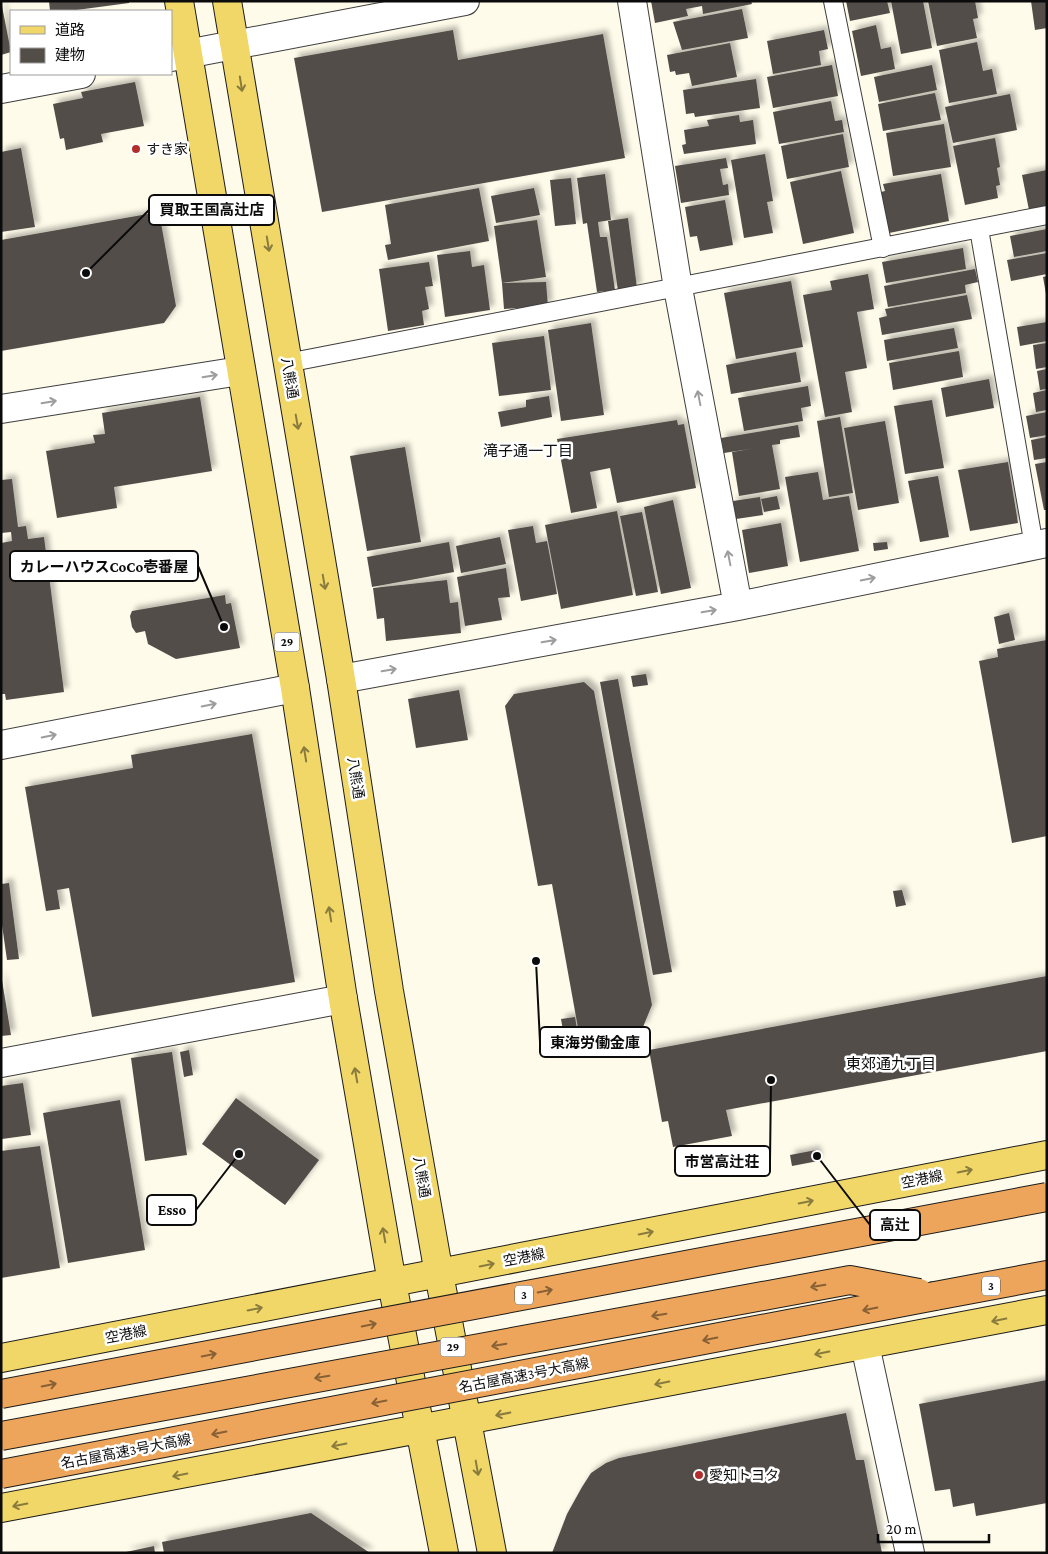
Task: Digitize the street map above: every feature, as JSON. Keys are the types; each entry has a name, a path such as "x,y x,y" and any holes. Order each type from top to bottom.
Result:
{"highway":[{"name":"3","path":"1,1394 1047,1197"},
{"name":"名古屋高速3号大高線","path":"1,1474 1047,1275"},
{"path":"1,1436 850,1280 935,1296"}],"main road":[{"name":"29","path":"179,1 180,55 240,371 295,688 343,999 392,1283 422,1429 444,1553"},
{"name":"八熊通","path":"227,1 341,679 389,991 439,1274 492,1553"},
{"name":"空港線","path":"1,1358 1047,1155"},
{"path":"1,1508 1047,1310"}],"street":[{"path":"180,55 465,1"},
{"path":"632,1 678,288 738,606"},
{"path":"1,89 76,75"},
{"path":"1,409 240,371"},
{"path":"341,679 738,606 1040,544"},
{"path":"1,745 295,688"},
{"path":"1,1064 343,999"},
{"path":"865,1345 910,1553"}],"lane":[{"path":"833,1 883,248"},
{"path":"287,363 1047,215"},
{"path":"979,229 1040,544"}],"building":[{"path":"1,1 10,52 1,55"},
{"path":"49,1 129,1 129,3 76,10 50,10"},
{"path":"651,1 751,1 752,4 703,14 702,6 686,9 688,16 655,23"},
{"path":"846,1 887,1 890,13 850,21"},
{"path":"891,1 923,1 932,48 901,54"},
{"path":"928,1 975,1 978,18 973,19 977,38 937,46"},
{"path":"1031,1 1047,1 1047,28 1035,30"},
{"path":"742,9 748,38 682,50 673,22"},
{"path":"876,25 881,49 891,47 895,69 861,76 852,31"},
{"path":"453,30 458,60 603,34 625,158 322,212 294,58"},
{"path":"824,30 828,49 819,51 821,65 773,74 767,41"},
{"path":"977,42 983,71 992,69 997,94 949,103 939,50"},
{"path":"730,43 737,77 692,86 689,73 676,75 675,71 670,72 667,55"},
{"path":"832,65 838,96 773,108 767,77"},
{"path":"932,65 937,90 879,102 874,77"},
{"path":"756,79 760,108 695,117 694,113 686,114 683,90"},
{"path":"135,82 144,126 101,134 103,142 66,150 64,138 60,139 53,104 83,98 81,92"},
{"path":"935,93 941,120 883,131 878,104"},
{"path":"1010,94 1017,130 953,143 945,107"},
{"path":"831,101 835,121 842,120 844,132 779,144 773,112"},
{"path":"739,115 740,122 753,120 756,144 684,154 682,145 686,144 684,130 709,126 707,120"},
{"path":"944,124 951,167 893,176 886,133"},
{"path":"843,134 849,167 787,179 781,146"},
{"path":"995,138 1000,167 997,168 1000,185 996,186 998,198 965,205 953,146"},
{"path":"21,148 35,227 1,232 1,152"},
{"path":"765,154 773,201 767,202 773,233 744,238 731,160"},
{"path":"726,158 728,168 720,169 723,185 728,184 729,195 681,203 675,166"},
{"path":"1047,170 1047,206 1029,210 1022,175"},
{"path":"841,171 854,233 803,244 790,182"},
{"path":"605,174 611,220 598,222 600,237 607,237 615,290 597,292 587,223 583,224 577,178"},
{"path":"941,174 949,221 889,233 881,192 885,191 883,184"},
{"path":"571,178 576,224 555,226 550,180"},
{"path":"479,188 489,241 388,260 385,245 391,244 385,205"},
{"path":"534,188 540,215 496,223 491,196"},
{"path":"725,200 733,245 700,251 697,236 690,237 685,207"},
{"path":"159,212 176,306 164,323 1,351 1,240"},
{"path":"628,218 637,288 618,291 608,221"},
{"path":"537,220 546,277 502,283 494,226"},
{"path":"1047,229 1047,251 1014,257 1010,236"},
{"path":"963,248 966,269 886,283 882,262"},
{"path":"470,251 472,267 484,265 490,310 445,317 437,255"},
{"path":"1047,253 1047,274 1011,281 1007,260"},
{"path":"429,262 433,286 425,287 429,309 422,311 424,325 388,331 379,269"},
{"path":"975,269 978,282 965,285 966,293 888,307 884,286"},
{"path":"868,274 874,309 857,312 867,368 845,372 852,412 825,417 803,295 832,290 830,281"},
{"path":"1047,276 1047,294 1046,294 1043,277"},
{"path":"791,281 803,347 736,359 724,293"},
{"path":"546,282 548,306 504,309 502,283"},
{"path":"967,295 972,319 882,335 879,318 887,316 885,309"},
{"path":"1047,322 1047,341 1020,346 1017,327"},
{"path":"591,323 604,415 561,421 548,330"},
{"path":"954,328 958,348 887,361 884,340"},
{"path":"544,336 551,390 499,396 492,343"},
{"path":"1047,343 1047,367 1036,369 1033,345"},
{"path":"959,351 963,377 893,390 889,363"},
{"path":"796,352 801,382 731,394 726,365"},
{"path":"1047,369 1047,389 1040,390 1037,371"},
{"path":"989,379 994,408 946,417 941,388"},
{"path":"808,386 811,406 801,408 803,421 744,431 738,398"},
{"path":"1047,390 1047,410 1036,412 1033,393"},
{"path":"549,396 552,417 501,427 498,412 526,407 526,400"},
{"path":"200,397 212,471 114,487 117,508 57,518 46,451 95,443 93,435 105,434 102,413"},
{"path":"932,400 944,468 905,474 894,406"},
{"path":"1047,412 1047,435 1030,438 1026,416"},
{"path":"840,417 853,493 829,497 817,421"},
{"path":"677,420 678,425 684,424 696,488 617,503 610,468 590,472 597,508 571,513 557,439"},
{"path":"885,421 899,503 858,510 844,428"},
{"path":"798,425 800,437 780,440 780,444 772,445 780,489 739,496 732,452 756,448 724,453 721,438"},
{"path":"1047,437 1047,458 1034,460 1031,440"},
{"path":"405,447 421,542 367,551 350,456"},
{"path":"1008,462 1018,523 970,531 958,470"},
{"path":"1047,462 1047,510 1044,510 1035,464"},
{"path":"818,472 823,500 849,496 859,551 800,562 785,477"},
{"path":"938,476 949,537 920,542 908,481"},
{"path":"12,479 18,527 26,526 28,539 44,537 64,692 6,700 5,694 1,694 1,543 12,541 11,532 1,533 1,480"},
{"path":"777,496 780,509 764,512 761,499"},
{"path":"760,497 763,515 736,519 733,501"},
{"path":"673,500 691,588 661,594 644,507"},
{"path":"617,511 633,595 561,609 545,525"},
{"path":"642,512 658,592 636,596 620,516"},
{"path":"781,523 788,566 749,573 742,530"},
{"path":"533,526 536,543 547,541 557,594 521,601 508,530"},
{"path":"500,537 506,564 461,573 456,546"},
{"path":"449,542 454,572 372,587 367,557"},
{"path":"887,542 888,549 874,551 873,543"},
{"path":"506,568 510,597 498,598 502,620 465,626 457,577"},
{"path":"447,580 450,603 458,602 461,633 386,641 384,618 377,619 373,588"},
{"path":"225,595 226,604 231,603 240,648 176,659 148,644 145,631 136,633 132,627 130,616 132,611"},
{"path":"1009,613 1015,640 999,644 994,617"},
{"path":"1047,640 1047,836 1012,843 979,661 998,657 997,649"},
{"path":"646,674 648,685 633,687 631,676"},
{"path":"618,679 672,972 653,975 600,682"},
{"path":"584,682 594,691 652,1005 643,1027 580,1039 552,884 538,886 505,706 514,694"},
{"path":"459,690 468,740 416,748 408,699"},
{"path":"252,734 295,982 92,1017 69,888 57,890 60,909 46,911 25,787 133,768 131,755"},
{"path":"9,883 19,959 7,960 1,918 1,884"},
{"path":"902,890 906,905 896,907 893,891"},
{"path":"1,974 11,1035 1,1036"},
{"path":"1047,976 1047,1051 726,1110 732,1136 673,1147 668,1121 662,1122 649,1050"},
{"path":"575,1017 579,1040 565,1042 561,1019"},
{"path":"189,1050 193,1075 184,1077 180,1052"},
{"path":"172,1052 187,1155 145,1161 131,1058"},
{"path":"23,1083 31,1135 2,1139 1,1086"},
{"path":"236,1098 319,1160 285,1205 202,1144"},
{"path":"120,1100 145,1250 68,1263 43,1113"},
{"path":"40,1146 60,1268 1,1278 1,1151"},
{"path":"816,1150 818,1161 792,1166 790,1155"},
{"path":"1047,1380 1047,1503 976,1516 974,1503 953,1507 950,1489 935,1491 919,1404"},
{"path":"846,1413 856,1460 864,1460 882,1553 552,1553 567,1514 582,1487 591,1473 606,1463 619,1458"},
{"path":"311,1513 370,1553 164,1553 162,1542"},
{"path":"154,1546 155,1553 126,1553 126,1552"}],"place":[{"name":"すき家","path":"136,149"},
{"name":"買取王国高辻店","path":"86,273"},
{"name":"カレーハウスCoCo壱番屋","path":"224,627"},
{"name":"東海労働金庫","path":"536,961"},
{"name":"市営高辻荘","path":"771,1080"},
{"name":"Esso","path":"239,1154"},
{"name":"高辻","path":"817,1156"},
{"name":"愛知トヨタ","path":"699,1475"}],"district":[{"name":"滝子通一丁目","path":"528,451"},
{"name":"東郊通九丁目","path":"891,1064"}]}
